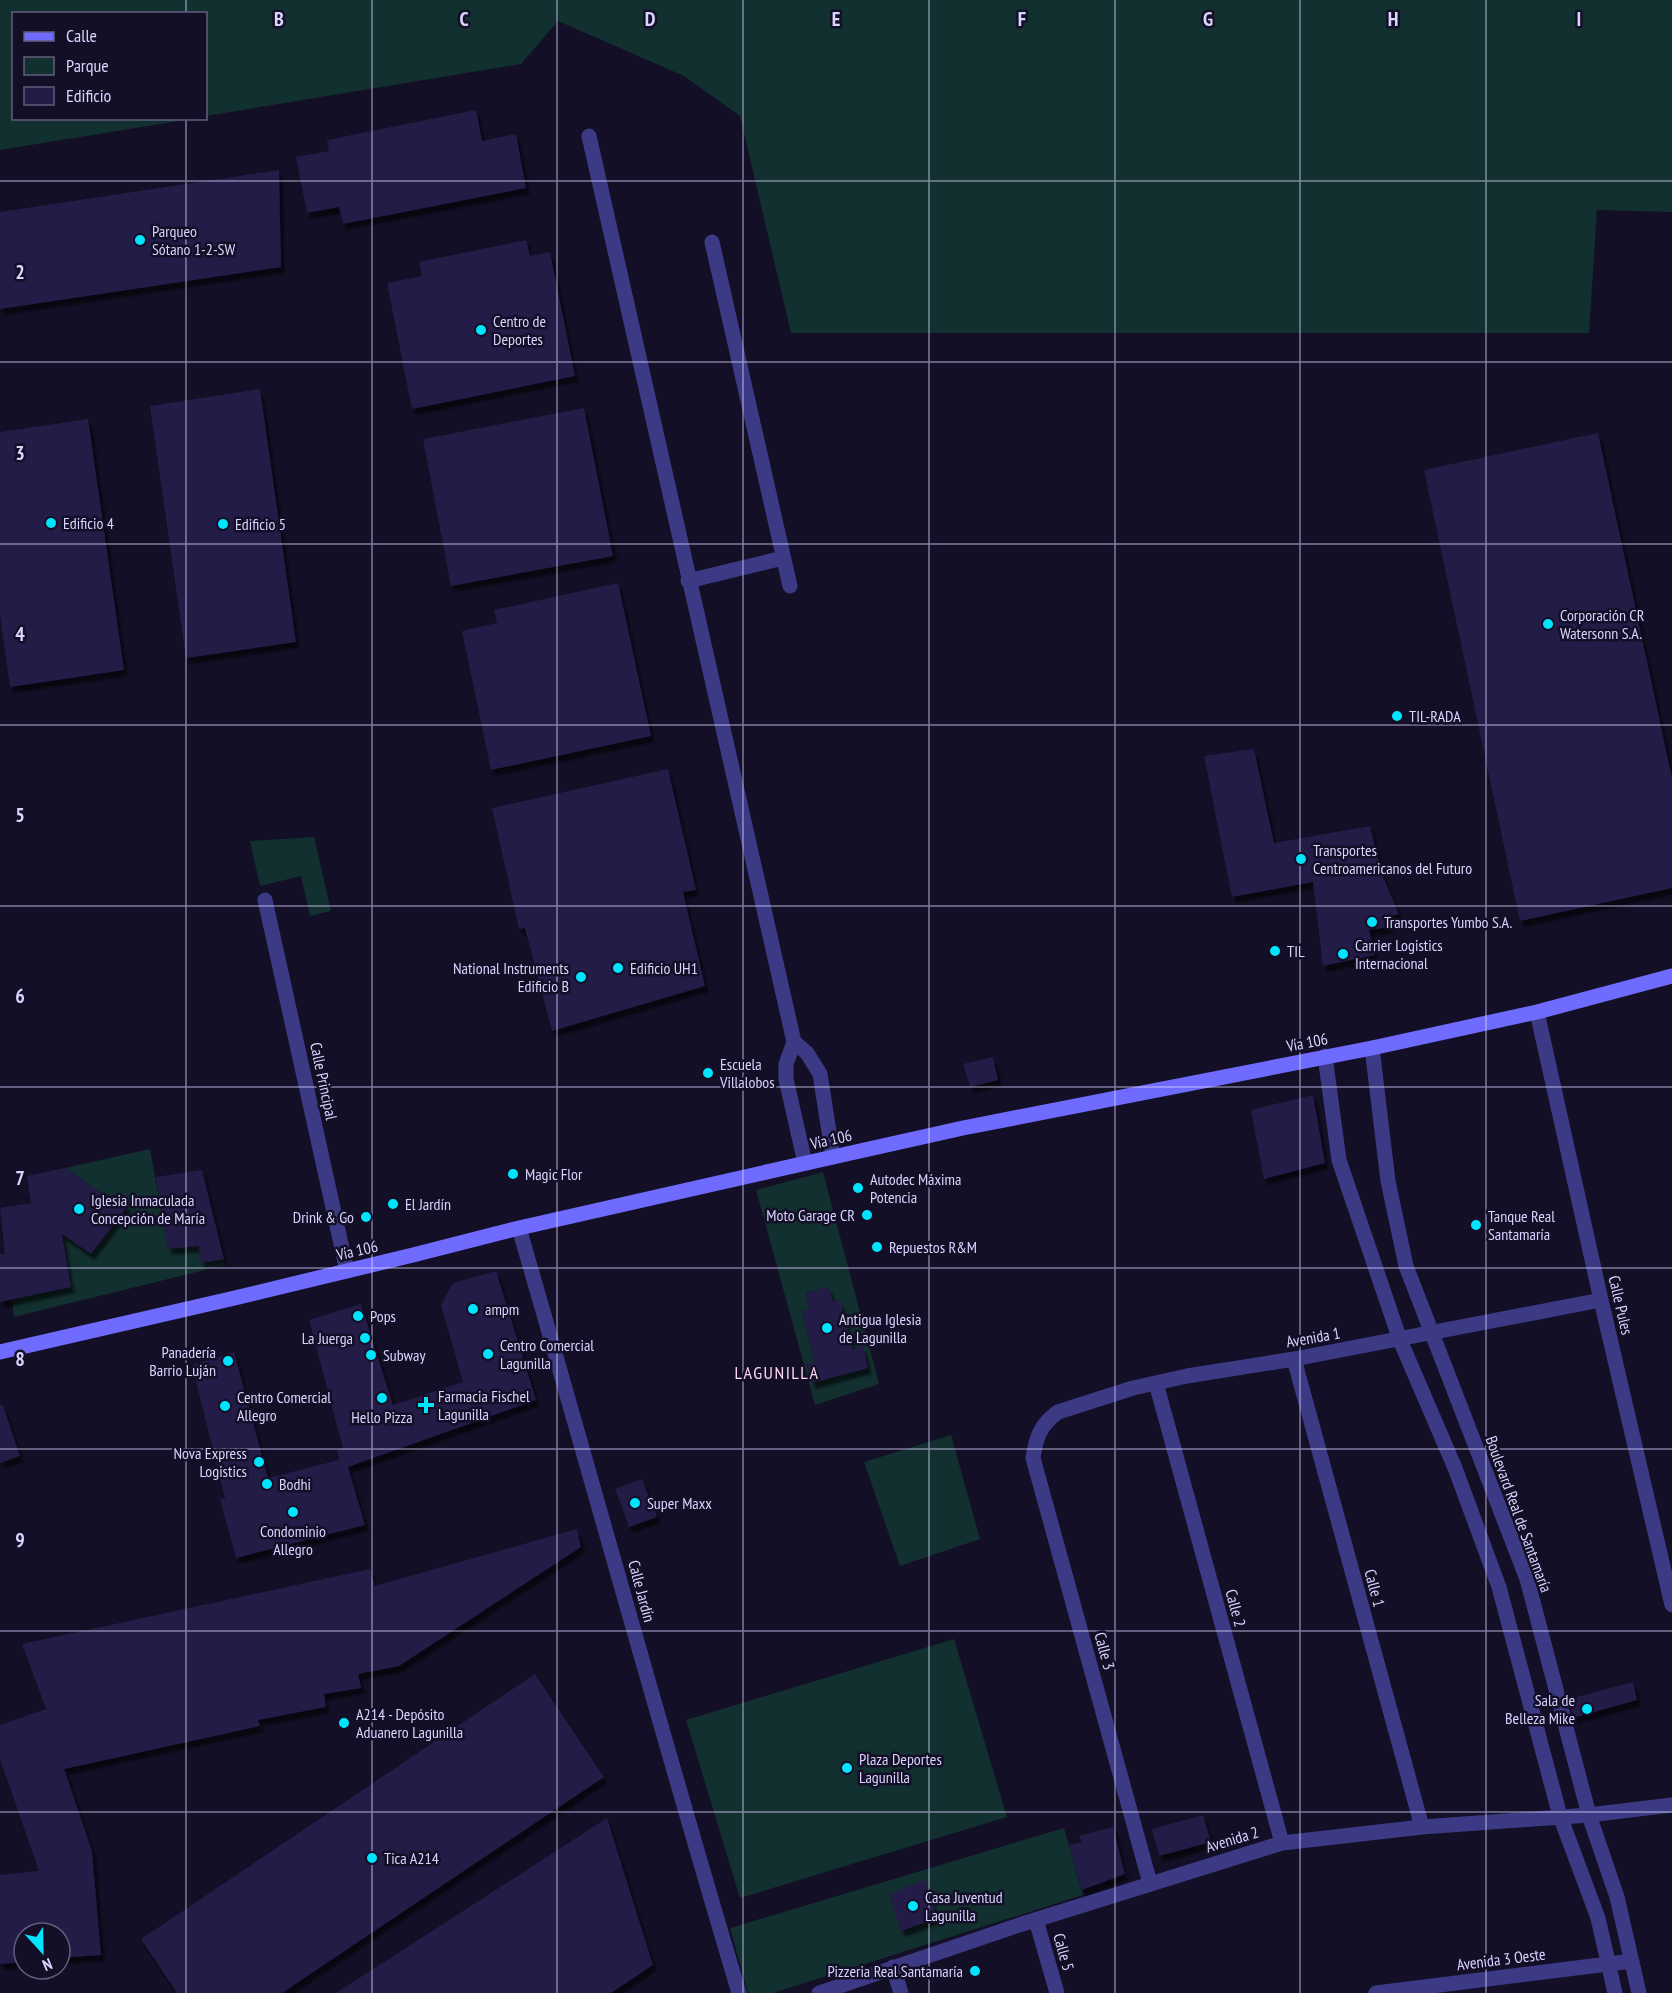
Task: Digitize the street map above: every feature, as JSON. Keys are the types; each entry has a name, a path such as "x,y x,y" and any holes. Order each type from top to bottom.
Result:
{"main road":[{"name":"Vía 106","path":"0,1352 347,1271 519,1228 805,1163 975,1126 1372,1048 1537,1012 1672,976"}],"street":[{"path":"589,136 794,1042 786,1064 786,1079 805,1163"},
{"path":"712,242 790,586"},
{"path":"688,581 783,558"},
{"name":"Calle Principal","path":"265,900 347,1271"},
{"name":"Calle Pules","path":"1537,1012 1672,1605"},
{"path":"794,1042 807,1053 820,1074 833,1157"},
{"name":"Boulevard Real de Santamaría","path":"1372,1048 1388,1181 1406,1266 1527,1579 1589,1815 1617,1897 1639,1993"},
{"path":"1325,1056 1339,1160 1400,1340 1455,1468 1499,1587 1560,1816 1598,1918 1615,1993"},
{"name":"Calle Jardín","path":"519,1228 739,1993"},
{"name":"Avenida 1","path":"1040,1429 1047,1419 1058,1412 1156,1383 1400,1340 1601,1300"},
{"name":"Calle 1","path":"1294,1359 1422,1827"},
{"name":"Calle 2","path":"1156,1383 1282,1843"},
{"name":"Calle 3","path":"1040,1429 1035,1442 1033,1458 1150,1883"},
{"name":"Avenida 2","path":"819,1993 1150,1883 1282,1843 1422,1827 1589,1815 1672,1805"},
{"name":"Calle 5","path":"1036,1920 1057,1993"},
{"name":"Avenida 3 Oeste","path":"1376,1993 1632,1961"},
{"path":"893,1967 901,1993"}],"green space":[{"path":"0,0 1672,0 1672,212 1597,210 1589,333 791,333 740,116 684,76 558,21 521,64 207,116 207,12 12,12 12,120 185,120 0,150"},
{"path":"314,837 331,911 310,916 301,876 260,886 250,841"},
{"path":"150,1149 168,1249 199,1246 202,1263 224,1259 225,1265 14,1317 12,1300 71,1286 62,1232 32,1211 81,1241 79,1246 91,1254 128,1207 114,1194 110,1199 65,1168"},
{"path":"823,1172 879,1384 815,1405 756,1190","holes":["829,1287 833,1302 840,1300 853,1349 863,1347 868,1368 812,1383 807,1364 815,1362 802,1311 809,1309 806,1293"]},
{"path":"951,1435 980,1539 900,1566 864,1462"},
{"name":"Plaza Deportes Lagunilla","path":"954,1639 1007,1817 740,1898 686,1720"},
{"path":"1064,1828 1083,1895 773,1993 748,1993 730,1928"}],"building":[{"path":"476,110 482,141 516,134 526,188 343,224 339,207 307,213 296,157 329,151 327,140"},
{"name":"Parqueo Sótano 1-2-SW","path":"279,170 281,267 0,309 0,212"},
{"name":"Centro de Deportes","path":"526,240 530,256 550,252 575,376 412,409 387,283 422,276 419,262"},
{"name":"Edificio 5","path":"260,389 296,642 186,658 150,406"},
{"path":"584,408 613,556 451,586 423,439"},
{"name":"Edificio 4","path":"88,419 124,670 10,687 0,615 0,432"},
{"name":"Corporación CR Watersonn S.A.","path":"1598,433 1672,778 1672,888 1520,921 1424,470"},
{"path":"618,583 651,736 491,770 462,631 497,623 494,610"},
{"name":"Transportes Centroamericanos del Futuro","path":"1254,749 1274,843 1370,826 1382,875 1399,914 1388,917 1390,927 1369,930 1375,955 1323,966 1313,882 1232,897 1204,756"},
{"path":"668,769 696,890 683,892 705,986 552,1031 525,928 519,929 492,808"},
{"path":"993,1057 998,1080 970,1087 963,1064"},
{"path":"1313,1095 1325,1163 1264,1179 1251,1110"},
{"path":"65,1168 110,1199 113,1194 128,1206 91,1254 62,1234 71,1287 0,1302 0,1254 5,1254 0,1208 31,1203 27,1176"},
{"path":"202,1170 224,1259 201,1263 199,1246 168,1249 156,1177"},
{"path":"496,1271 536,1400 348,1467 365,1525 236,1558 220,1499 225,1498 192,1365 234,1352 268,1478 339,1460 337,1450 343,1448 309,1320 361,1304 393,1405 463,1382 441,1305 453,1283"},
{"name":"Antigua Iglesia de Lagunilla","path":"829,1287 833,1302 840,1300 853,1349 863,1346 868,1368 812,1383 807,1363 815,1362 802,1311 809,1309 806,1293"},
{"path":"0,1405 3,1405 20,1456 0,1463"},
{"name":"Super Maxx","path":"642,1479 657,1517 629,1527 615,1489"},
{"path":"577,1529 581,1547 399,1666 358,1674 361,1688 324,1694 326,1707 258,1720 260,1726 64,1769 92,1851 101,1955 72,1957 72,1921 12,1921 12,1963 0,1964 0,1875 39,1871 0,1759 0,1725 46,1709 22,1644 370,1569 375,1586"},
{"name":"Tica A214","path":"535,1674 604,1777 282,1993 177,1993 141,1939"},
{"name":"Sala de Belleza Mike","path":"1633,1682 1637,1700 1573,1718 1569,1699"},
{"path":"1203,1815 1211,1842 1159,1856 1152,1829"},
{"path":"607,1818 653,1965 611,1993 336,1993"},
{"path":"1113,1827 1125,1874 1082,1890 1069,1845 1082,1842 1079,1836"},
{"name":"Casa Juventud Lagunilla","path":"925,1880 937,1918 901,1931 889,1894"}],"place":[{"name":"Parqueo Sótano 1-2-SW","path":"140,240"},
{"name":"Centro de Deportes","path":"481,330"},
{"name":"Edificio 4","path":"51,523"},
{"name":"Edificio 5","path":"223,524"},
{"name":"Corporación CR Watersonn S.A.","path":"1548,624"},
{"name":"TIL-RADA","path":"1397,716"},
{"name":"Transportes Centroamericanos del Futuro","path":"1301,859"},
{"name":"Transportes Yumbo S.A.","path":"1372,922"},
{"name":"TIL","path":"1275,951"},
{"name":"Carrier Logistics Internacional","path":"1343,954"},
{"name":"Edificio UH1","path":"618,968"},
{"name":"National Instruments Edificio B","path":"581,977"},
{"name":"Escuela Villalobos","path":"708,1073"},
{"name":"Magic Flor","path":"513,1174"},
{"name":"Autodec Máxima Potencia","path":"858,1188"},
{"name":"El Jardín","path":"393,1204"},
{"name":"Iglesia Inmaculada Concepción de María","path":"79,1209"},
{"name":"Moto Garage CR","path":"867,1215"},
{"name":"Drink & Go","path":"366,1217"},
{"name":"Tanque Real Santamaría","path":"1476,1225"},
{"name":"Repuestos R&M","path":"877,1247"},
{"name":"ampm","path":"473,1309"},
{"name":"Pops","path":"358,1316"},
{"name":"Antigua Iglesia de Lagunilla","path":"827,1328"},
{"name":"La Juerga","path":"365,1338"},
{"name":"Centro Comercial Lagunilla","path":"488,1354"},
{"name":"Subway","path":"371,1355"},
{"name":"Panadería Barrio Luján","path":"228,1361"},
{"name":"Hello Pizza","path":"382,1398"},
{"name":"Farmacia Fischel Lagunilla","path":"426,1405"},
{"name":"Centro Comercial Allegro","path":"225,1406"},
{"name":"Nova Express Logistics","path":"259,1462"},
{"name":"Bodhi","path":"267,1484"},
{"name":"Super Maxx","path":"635,1503"},
{"name":"Condominio Allegro","path":"293,1512"},
{"name":"Sala de Belleza Mike","path":"1587,1709"},
{"name":"A214 - Depósito Aduanero Lagunilla","path":"344,1723"},
{"name":"Plaza Deportes Lagunilla","path":"847,1768"},
{"name":"Tica A214","path":"372,1858"},
{"name":"Casa Juventud Lagunilla","path":"913,1906"},
{"name":"Pizzeria Real Santamaría","path":"975,1971"}],"district":[{"name":"LAGUNILLA","path":"777,1372"}]}
